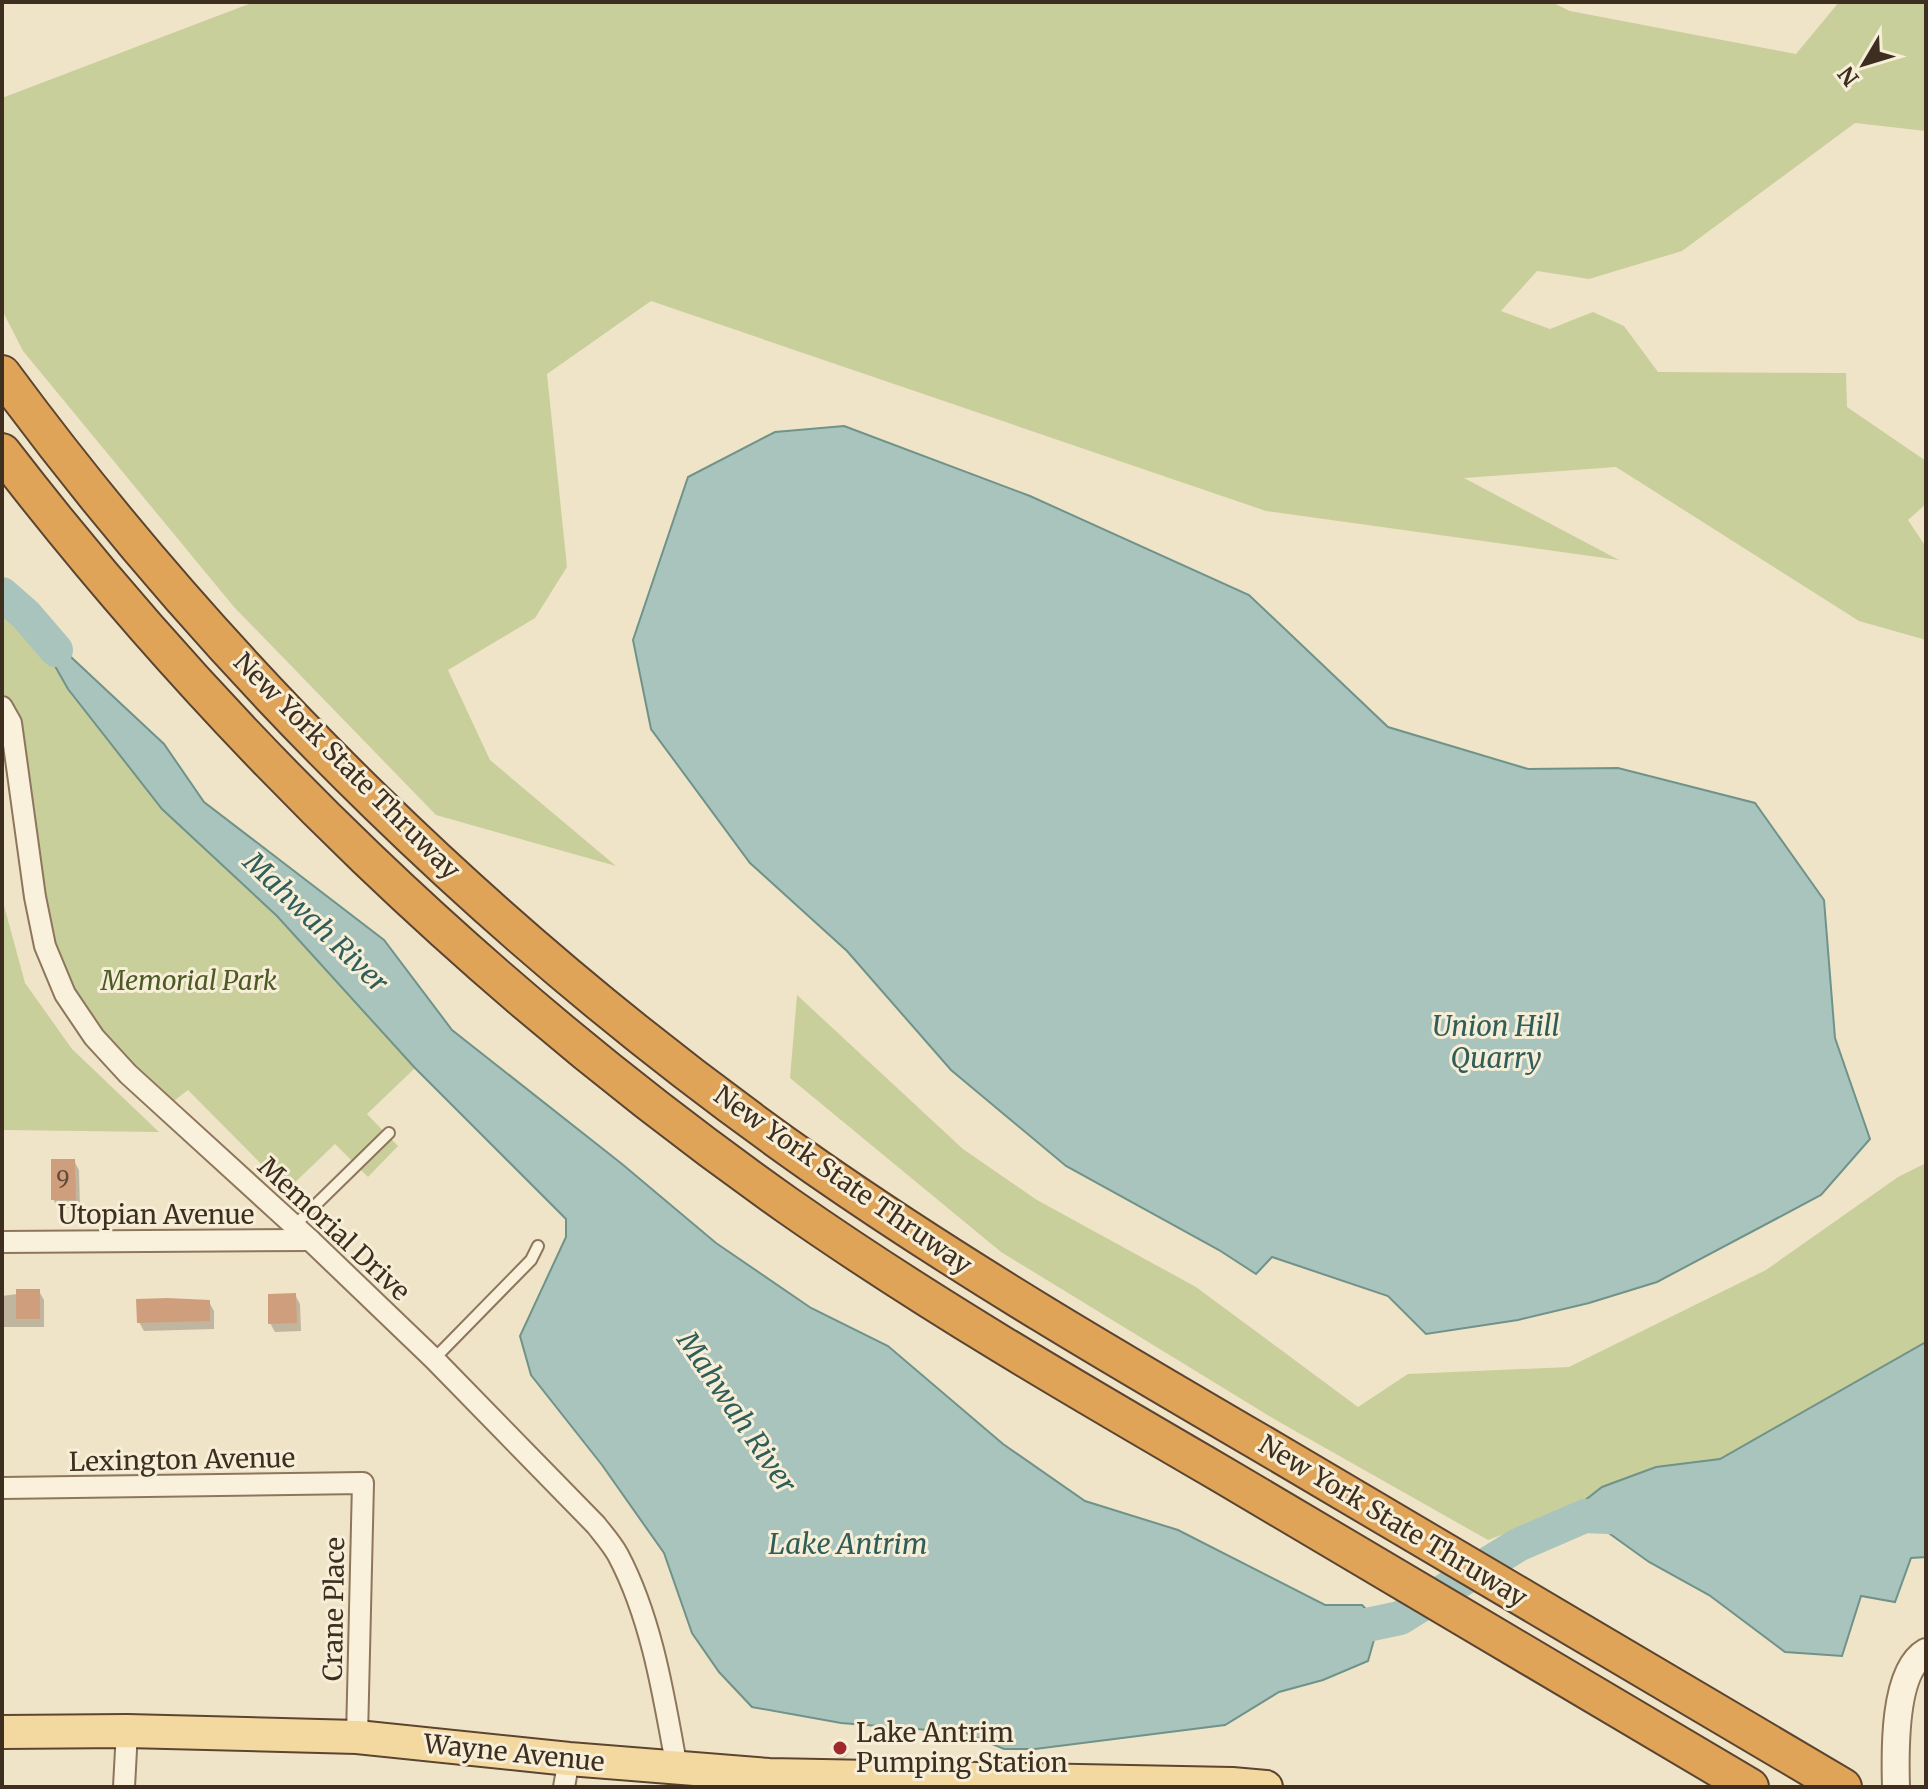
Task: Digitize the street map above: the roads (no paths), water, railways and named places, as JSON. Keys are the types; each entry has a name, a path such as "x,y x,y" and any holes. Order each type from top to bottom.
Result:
{"highway":[{"name":"New York State Thruway","path":"2,374 149,557 284,707 428,850 578,985 734,1107 899,1223 1083,1338 1843,1787"},
{"name":"New York State Thruway","path":"2,452 113,588 249,740 395,884 548,1020 706,1145 872,1263 1046,1371 1750,1787"}],"main road":[{"name":"Wayne Avenue","path":"2,1732 127,1731 357,1737 566,1773 677,1769 863,1782 1232,1784 1266,1787"}],"street":[{"name":"Memorial Drive","path":"2,707 11,723 35,897 45,946 65,994 94,1037 128,1074 310,1240 434,1359 596,1525 616,1552 631,1584 651,1644 677,1769"},
{"name":"Utopian Avenue","path":"2,1242 310,1240"},
{"name":"Lexington Avenue","path":"2,1488 363,1483"},
{"name":"Crane Place","path":"357,1737 363,1483"},
{"path":"1896,1787 1894,1751 1904,1680 1917,1657 1926,1652"},
{"path":"124,1787 127,1731"}],"lane":[{"path":"294,1226 389,1133"},
{"path":"434,1359 531,1260 538,1246"}],"water":[{"name":"Union Hill Quarry","path":"844,426 1030,496 1249,595 1388,727 1528,769 1618,768 1755,803 1824,900 1835,1038 1870,1139 1821,1195 1657,1282 1518,1320 1426,1334 1388,1296 1272,1257 1256,1274 1219,1250 1066,1166 951,1070 847,951 750,863 651,729 633,640 688,477 775,432"},
{"name":"Lake Antrim","path":"26,615 164,744 204,802 384,940 452,1030 622,1164 716,1243 811,1308 888,1346 1003,1444 1085,1501 1178,1530 1325,1605 1362,1605 1379,1622 1368,1661 1323,1680 1279,1692 1225,1725 1035,1749 1004,1749 966,1733 841,1723 752,1707 719,1672 692,1633 664,1553 602,1465 531,1375 520,1336 566,1237 566,1219 415,1068 277,916 162,809 68,689"},
{"path":"1926,1342 1926,1557 1911,1558 1895,1602 1861,1596 1842,1656 1785,1652 1709,1595 1649,1562 1585,1516 1579,1505 1602,1487 1656,1467 1720,1459"}],"waterway":[{"name":"Mahwah River","path":"2,594 26,615 56,650"},
{"name":"Mahwah River","path":"1334,1632 1400,1618 1518,1545 1585,1516 1629,1518"}],"place":[{"name":"Lake Antrim Pumping Station","path":"840,1748"}],"park label":[{"name":"Memorial Park","path":"189,981"}]}
